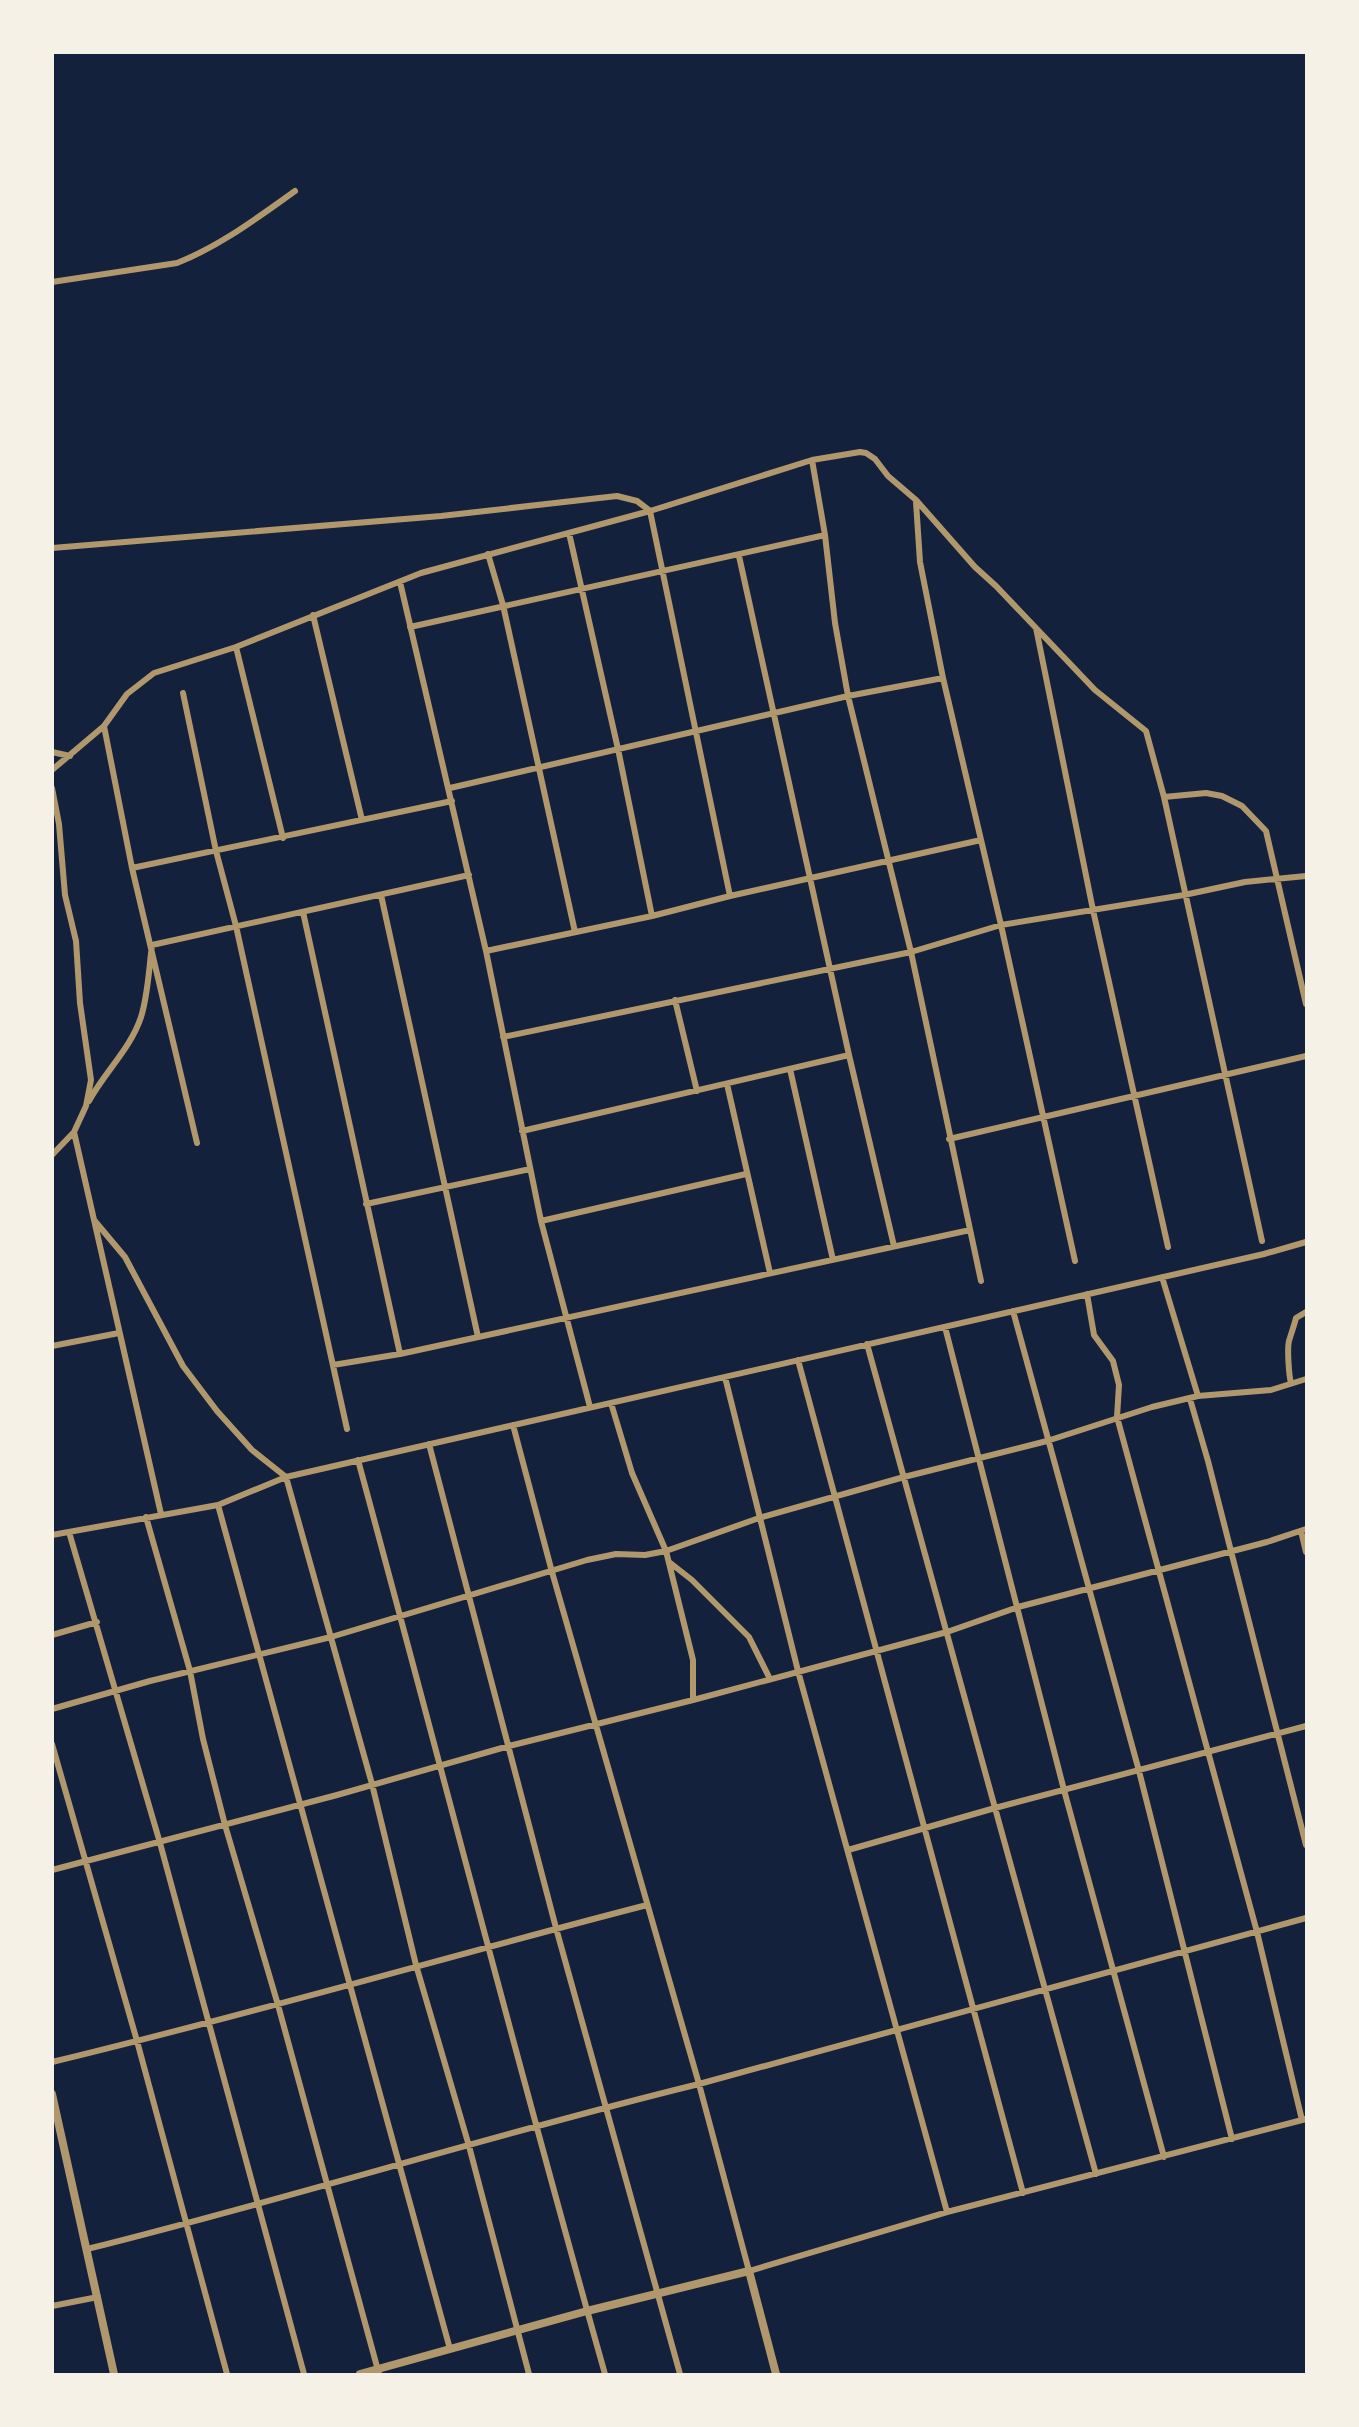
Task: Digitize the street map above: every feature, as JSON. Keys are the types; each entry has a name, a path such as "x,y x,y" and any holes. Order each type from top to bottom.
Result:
{"street":[{"path":"52,282 177,263 229,237 295,191"},
{"path":"52,771 104,726 127,694 154,673 236,647 421,573 650,511 812,460 845,453 866,453 916,500 975,567 1036,626 1095,690 1146,732 1164,797 1262,1241"},
{"path":"812,460 848,696 911,952 981,1281"},
{"path":"52,548 441,516 617,496 637,501 650,511 730,896"},
{"path":"916,500 920,562 943,678 1075,1261"},
{"path":"569,533 618,749 652,916"},
{"path":"410,627 825,535"},
{"path":"488,554 503,605 575,932"},
{"path":"739,556 894,1246"},
{"path":"400,582 486,951 541,1221 590,1408"},
{"path":"313,615 362,820"},
{"path":"1036,626 1093,910 1168,1247"},
{"path":"236,647 283,838"},
{"path":"450,788 848,696 943,678"},
{"path":"183,693 216,852 236,926 347,1429"},
{"path":"104,726 132,868 197,1143"},
{"path":"52,752 70,756"},
{"path":"52,788 59,824 65,895 76,941 80,1003 91,1080 86,1106"},
{"path":"1164,797 1206,793 1222,796 1234,800 1254,816 1266,831 1307,1004"},
{"path":"132,868 452,801"},
{"path":"486,951 652,916 981,840"},
{"path":"152,945 469,875"},
{"path":"503,1037 911,952 1001,925 1276,877 1307,876"},
{"path":"381,895 478,1337"},
{"path":"303,912 400,1354"},
{"path":"52,1155 74,1132 99,1082 123,1051 141,1017 152,945"},
{"path":"675,1000 697,1091"},
{"path":"522,1131 849,1055"},
{"path":"949,1139 1307,1056"},
{"path":"790,1069 833,1260"},
{"path":"727,1084 770,1273"},
{"path":"74,1132 161,1514"},
{"path":"366,1204 530,1169"},
{"path":"541,1221 747,1174"},
{"path":"94,1220 125,1257 183,1366 217,1411 252,1450 286,1477 372,1784 416,1965 469,2146 528,2375"},
{"path":"333,1365 400,1354 970,1230"},
{"path":"52,1535 218,1505 286,1477 1307,1242"},
{"path":"1162,1277 1198,1396"},
{"path":"360,2375 587,2311 749,2271 947,2212 1304,2120 1257,1931 1117,1418 1119,1385 1113,1361 1094,1335 1087,1294"},
{"path":"1013,1311 1139,1771 1232,2139"},
{"path":"1291,1383 1287,1371 1290,1363 1287,1344 1296,1318 1307,1312"},
{"path":"945,1327 1064,1790 1164,2157"},
{"path":"52,1346 119,1333"},
{"path":"867,1344 1096,2175"},
{"path":"798,1360 1023,2193"},
{"path":"725,1377 798,1671 947,2212"},
{"path":"52,1709 190,1671 331,1637 587,1560 616,1554 645,1555 666,1551 759,1518 904,1477 1047,1441 1198,1396 1256,1392 1307,1379"},
{"path":"1190,1399 1307,1845"},
{"path":"611,1403 632,1473 666,1551 693,1660 693,1700"},
{"path":"513,1425 552,1572 699,2084 776,2375"},
{"path":"429,1444 556,1928 680,2375"},
{"path":"358,1460 487,1946 605,2375"},
{"path":"218,1505 450,2349"},
{"path":"146,1517 165,1592 190,1671 203,1740 225,1825 278,2005 378,2372"},
{"path":"52,1870 160,1843 509,1746 947,1632 1018,1607 1304,1530 1307,1552"},
{"path":"69,1532 160,1843 304,2375"},
{"path":"669,1562 692,1580 749,1637 770,1679"},
{"path":"52,1634 97,1622"},
{"path":"848,1850 995,1808 1307,1726"},
{"path":"52,1744 137,2041 227,2375"},
{"path":"52,2062 278,2005 416,1965 647,1905"},
{"path":"87,2249 606,2107 975,2010 1307,1917"},
{"path":"52,2094 114,2375"},
{"path":"52,2306 98,2297"}]}
